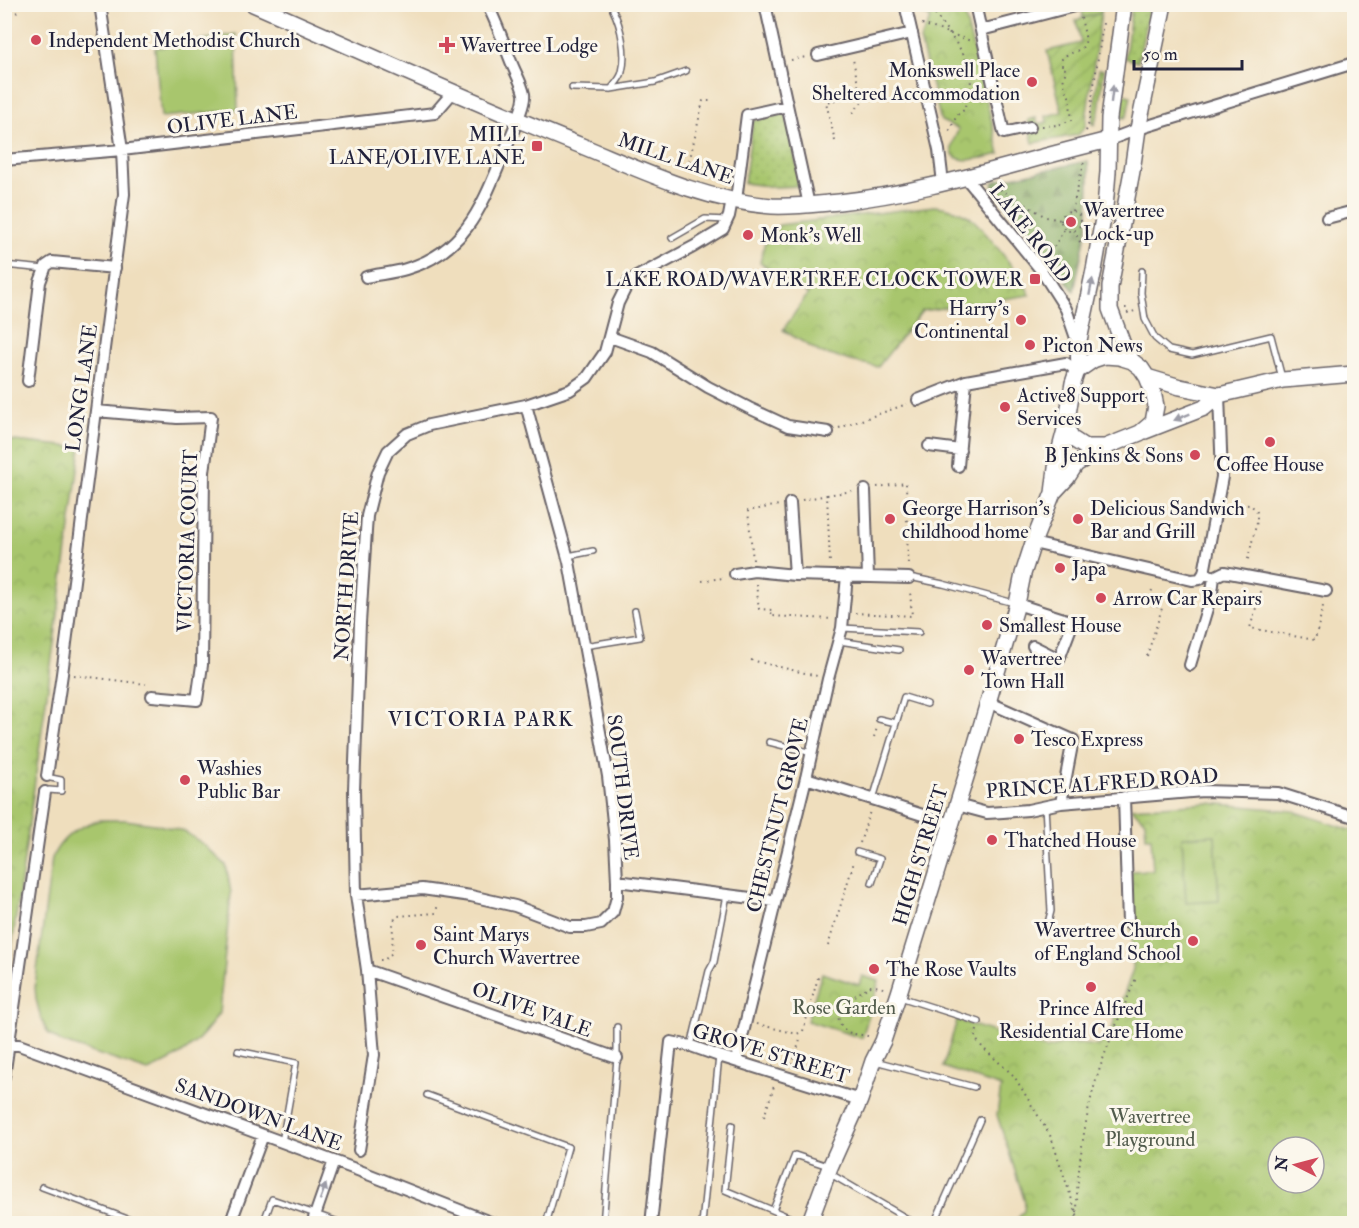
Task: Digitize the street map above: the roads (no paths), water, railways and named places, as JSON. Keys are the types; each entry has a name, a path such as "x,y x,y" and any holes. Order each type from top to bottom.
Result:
{"main road":[{"name":"MILL LANE","path":"253,4 518,120 675,184 734,200 772,206 809,205 877,198 966,178 1109,140"},
{"path":"1124,4 1109,118 1105,207 1078,345 1078,370 1073,383 1066,426 1071,438 1085,447 1105,447 1204,408 1219,395"},
{"path":"1132,362 1113,320 1110,309 1110,287 1138,129 1164,4"},
{"path":"1078,370 1092,360 1106,356 1119,357 1142,369 1153,392 1156,406 1153,422 1140,433"},
{"path":"1147,377 1219,395 1283,380 1354,374"},
{"name":"HIGH STREET","path":"807,1224 860,1100 899,995 1017,604 1023,574 1053,493 1057,460 1066,426"},
{"name":"HIGH STREET","path":"1053,493 1076,464 1105,447"}],"street":[{"name":"LONG LANE","path":"47,776 124,194 122,150 100,4"},
{"path":"366,277 412,267 430,260 455,242 467,229 480,207 518,120 525,96 488,6 503,4"},
{"path":"765,4 809,205"},
{"path":"905,4 939,150 943,183"},
{"path":"975,4 1004,133 1030,127"},
{"path":"981,30 1080,5"},
{"path":"818,55 912,33"},
{"path":"1109,140 1354,63"},
{"name":"OLIVE LANE","path":"4,160 122,150 435,113 453,91"},
{"path":"727,220 734,200 747,115 787,106"},
{"name":"LAKE ROAD","path":"966,178 1041,270 1066,309 1078,345"},
{"path":"1326,218 1354,211"},
{"name":"NORTH DRIVE","path":"359,1150 374,1055 366,965 356,895 354,790 360,623 367,516 378,472 388,451 407,434 429,425 526,405 570,390 587,378 605,352 618,303 629,281 723,229 727,220"},
{"path":"28,381 40,282 46,266 52,262 115,268"},
{"path":"610,337 652,352 708,387 788,426 828,432"},
{"path":"918,400 966,381 1066,363 1078,370"},
{"path":"958,466 966,381"},
{"path":"1190,665 1212,592 1209,575 1222,477 1219,395"},
{"name":"SOUTH DRIVE","path":"356,895 422,889 441,891 515,906 570,927 601,924 614,912 617,881 608,776 568,556 526,405"},
{"name":"VICTORIA COURT","path":"96,411 177,418 211,417 204,472 202,665 197,700 152,696"},
{"path":"929,446 960,450"},
{"path":"865,490 868,577"},
{"path":"790,503 795,575"},
{"path":"1033,543 1192,580 1224,572 1326,591"},
{"path":"729,576 754,571 795,575 912,578"},
{"name":"CHESTNUT GROVE","path":"736,1060 842,628 847,576"},
{"path":"1017,604 1073,622 1059,659 1033,646"},
{"path":"988,702 1073,740 1061,802"},
{"path":"806,778 951,824"},
{"name":"PRINCE ALFRED ROAD","path":"957,805 987,813 1028,810 1061,802 1203,791 1278,794 1354,815"},
{"path":"4,1077 45,792"},
{"path":"1124,797 1128,923"},
{"path":"617,881 775,901"},
{"name":"OLIVE VALE","path":"366,965 617,1058"},
{"name":"GROVE STREET","path":"651,1224 671,1042 692,1046 860,1100"},
{"name":"SANDOWN LANE","path":"7,1045 19,1046 334,1161 487,1222"},
{"path":"230,1224 263,1135"},
{"path":"314,1219 334,1161"}],"lane":[{"path":"612,10 618,20 624,47 622,73 612,89"},
{"path":"572,88 612,89 655,82 686,71"},
{"path":"672,238 705,219 727,220"},
{"path":"4,265 45,269"},
{"path":"1142,271 1145,319 1155,338 1168,350 1192,355 1271,336 1283,380"},
{"path":"568,556 593,551"},
{"path":"912,578 944,584 1017,604"},
{"path":"584,646 640,637 635,611"},
{"path":"842,628 919,632"},
{"path":"838,641 899,650"},
{"path":"873,800 904,696 927,704"},
{"path":"879,719 896,723"},
{"path":"770,742 812,753"},
{"path":"45,792 60,791 62,780 47,776"},
{"path":"1045,806 1052,911 1046,931"},
{"path":"857,852 880,859 872,883"},
{"path":"692,1046 709,971 714,962 727,895"},
{"path":"899,995 979,1022"},
{"path":"603,1224 617,1058 617,1027"},
{"path":"238,1051 296,1063 282,1142"},
{"path":"702,1224 719,1056"},
{"path":"873,1061 974,1087"},
{"path":"427,1095 568,1147 546,1224"},
{"path":"934,1224 980,1120"},
{"path":"732,1125 725,1190 807,1224"},
{"path":"773,1210 795,1155 829,1170 916,1224"},
{"path":"42,1187 141,1224"},
{"path":"263,1224 272,1199 314,1219 344,1224"}],"place":[{"name":"Independent Methodist Church","path":"36,40"},
{"name":"Wavertree Lodge","path":"447,45"},
{"name":"Monkswell Place Sheltered Accommodation","path":"1032,82"},
{"name":"MILL LANE/OLIVE LANE","path":"537,146"},
{"name":"Wavertree Lock-up","path":"1071,222"},
{"name":"Monk's Well","path":"748,235"},
{"name":"LAKE ROAD/WAVERTREE CLOCK TOWER","path":"1035,279"},
{"name":"Harry's Continental","path":"1021,320"},
{"name":"Picton News","path":"1030,345"},
{"name":"Active8 Support Services","path":"1005,407"},
{"name":"Coffee House","path":"1270,442"},
{"name":"B Jenkins & Sons","path":"1195,455"},
{"name":"George Harrison's childhood home","path":"890,519"},
{"name":"Delicious Sandwich Bar and Grill","path":"1078,519"},
{"name":"Japa","path":"1060,568"},
{"name":"Arrow Car Repairs","path":"1101,598"},
{"name":"Smallest House","path":"987,625"},
{"name":"Wavertree Town Hall","path":"969,670"},
{"name":"Tesco Express","path":"1019,739"},
{"name":"Washies Public Bar","path":"185,780"},
{"name":"Thatched House","path":"992,840"},
{"name":"Wavertree Church of England School","path":"1193,941"},
{"name":"Saint Marys Church Wavertree","path":"421,945"},
{"name":"The Rose Vaults","path":"874,969"},
{"name":"Prince Alfred Residential Care Home","path":"1091,987"}],"district":[{"name":"VICTORIA PARK","path":"481,719"}],"park label":[{"name":"Rose Garden","path":"844,1007"},
{"name":"Wavertree Playground","path":"1150,1128"}]}
